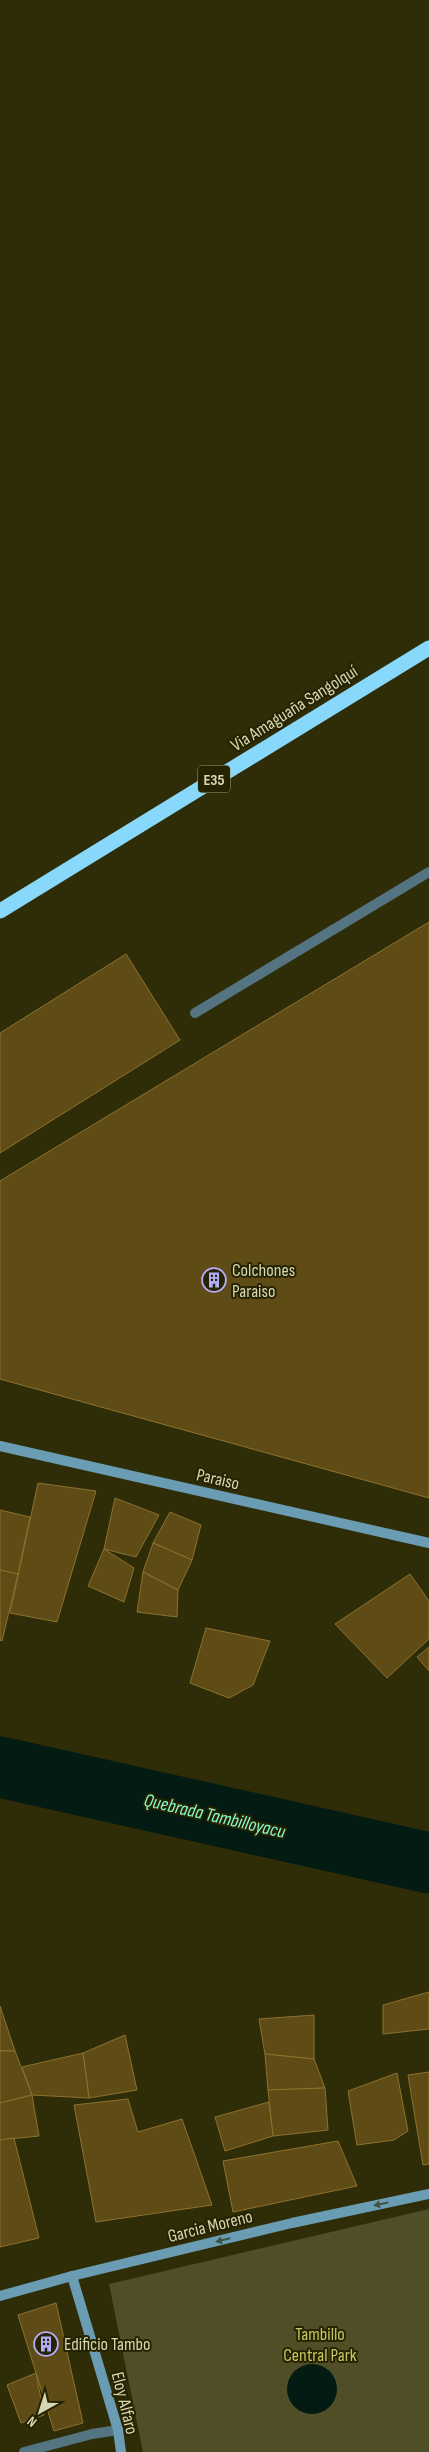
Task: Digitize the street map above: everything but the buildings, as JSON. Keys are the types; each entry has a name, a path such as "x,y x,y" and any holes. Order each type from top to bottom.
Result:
{"highway":[{"name":"Via Amaguaña Sangolquí","path":"0,911 429,648"}],"street":[{"name":"Paraiso","path":"0,1446 429,1543"},
{"name":"Garcia Moreno","path":"0,2296 72,2276 292,2223 429,2194"},
{"name":"Eloy Alfaro","path":"72,2276 118,2430 121,2452"}],"lane":[{"path":"195,1013 429,872"},
{"path":"24,2452 92,2434 118,2430"}],"green space":[{"name":"Tambillo Central Park","path":"429,2209 429,2452 143,2452 109,2284"}],"shaded area":[{"path":"312,2364 322,2366 330,2371 335,2379 337,2389 335,2399 330,2407 322,2412 312,2414 302,2412 294,2407 289,2399 287,2389 289,2379 294,2371 302,2366"}],"waterway":[{"name":"Quebrada Tambilloyacu","path":"0,1767 429,1863"}],"place":[{"name":"Colchones Paraiso","path":"214,1280"},
{"name":"Edificio Tambo","path":"46,2344"}]}
